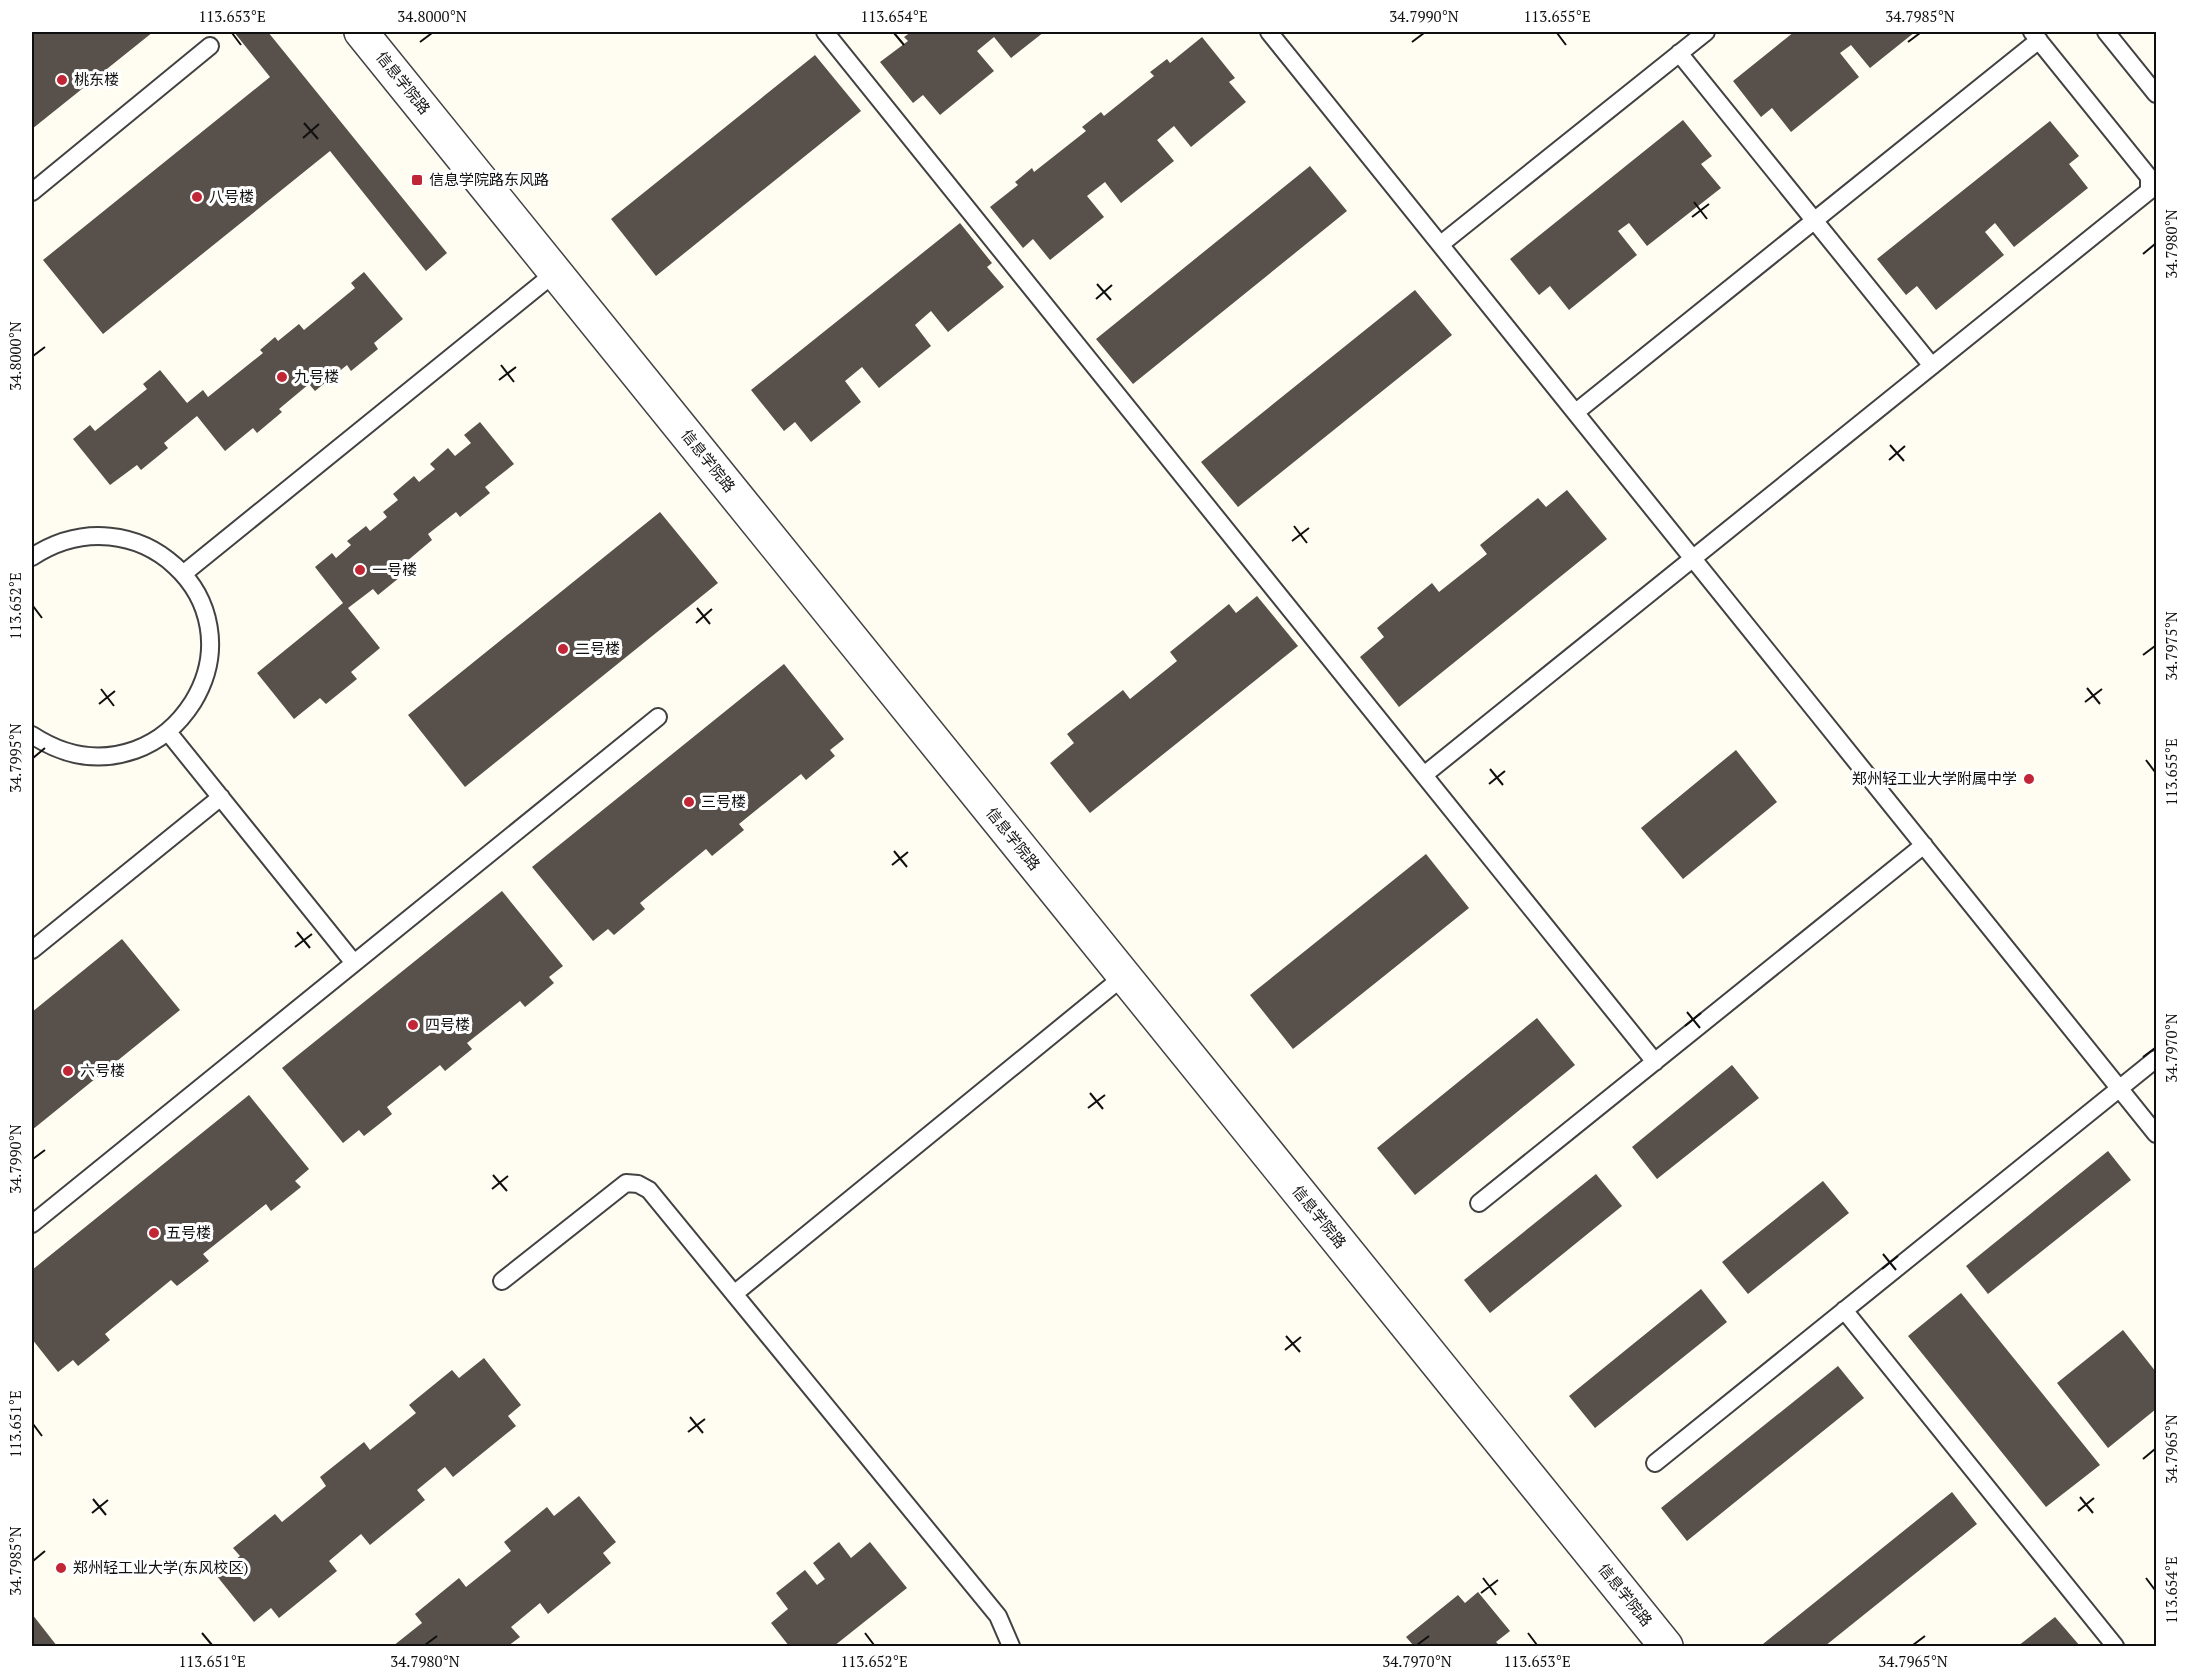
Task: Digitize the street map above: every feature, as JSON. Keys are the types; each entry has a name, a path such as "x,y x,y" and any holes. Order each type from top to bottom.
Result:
{"street":[{"name":"信息学院路","path":"361,32 1666,1647"}],"lane":[{"path":"825,32 1655,1062"},
{"path":"1269,32 2157,1134"},
{"path":"1440,244 1706,32"},
{"path":"2106,32 2157,94"},
{"path":"1424,775 2149,191 2149,177 2035,36 1814,220 1576,412"},
{"path":"32,192 210,46"},
{"path":"1679,53 1932,366"},
{"path":"183,574 556,272"},
{"path":"32,557 69,538 94,535 119,536 143,544 164,556 183,574 197,595 206,618 209,642 207,668 199,692 186,714 168,732 147,746 123,754 98,758 72,755 48,746 32,735"},
{"path":"32,1224 658,717"},
{"path":"168,732 354,963"},
{"path":"32,950 221,797"},
{"path":"1479,1203 1924,845"},
{"path":"734,1294 1124,976"},
{"path":"1655,1463 2157,1059"},
{"path":"502,1281 626,1183 638,1184 649,1190 998,1616 1011,1647"},
{"path":"1844,1310 2115,1647"}],"building":[{"name":"桃东楼","path":"32,32 153,32 32,129"},
{"name":"八号楼","path":"234,32 268,32 447,253 426,271 330,151 103,334 43,260 270,77"},
{"path":"911,32 1044,32 1011,58 994,37 977,51 994,71 940,115 923,95 913,103 880,62 908,41 904,37"},
{"path":"1794,32 1915,32 1870,68 1851,45 1840,53 1859,77 1791,132 1772,108 1761,117 1733,81"},
{"path":"1202,37 1235,78 1229,82 1246,102 1191,147 1174,126 1157,140 1174,161 1121,203 1105,182 1087,196 1104,217 1050,260 1033,239 1023,248 990,207 1018,185 1015,182 1032,168 1034,172 1086,131 1082,127 1101,112 1104,116 1154,76 1150,72 1167,59 1170,63"},
{"path":"815,55 861,111 656,276 611,219"},
{"path":"1683,120 1712,156 1701,164 1721,188 1647,246 1629,223 1618,231 1637,255 1569,310 1550,286 1539,295 1510,259"},
{"path":"2050,121 2079,156 2069,164 2088,188 2014,247 1995,223 1985,232 2004,255 1936,310 1917,286 1906,295 1877,259"},
{"path":"1310,166 1347,211 1133,384 1096,339"},
{"path":"960,223 992,263 987,267 1004,287 948,332 931,311 915,325 931,346 879,388 862,367 845,381 861,402 811,442 795,422 784,431 751,390"},
{"name":"九号楼","path":"364,272 403,319 374,343 378,349 351,371 347,365 315,391 309,384 279,409 282,412 257,433 253,428 225,451 197,416 164,443 168,448 141,470 137,465 110,485 73,439 90,425 95,431 147,389 143,384 160,370 187,403 203,390 208,397 263,353 260,350 275,337 278,341 299,324 304,330 355,288 351,283"},
{"path":"1415,290 1452,335 1238,507 1201,462"},
{"name":"一号楼","path":"480,422 514,464 485,487 490,493 460,517 456,512 428,534 432,540 400,567 405,573 378,595 373,589 348,608 380,648 351,672 357,679 326,704 320,698 294,719 257,673 343,603 315,567 332,553 336,558 351,545 347,541 366,526 370,531 387,517 383,512 398,500 393,494 414,476 419,482 435,469 430,464 448,448 455,456 471,443 464,435"},
{"path":"1567,490 1607,539 1399,707 1360,657 1384,637 1377,628 1432,583 1439,592 1487,554 1480,545 1538,498 1546,507"},
{"name":"二号楼","path":"660,512 718,583 465,787 408,715"},
{"path":"1257,596 1298,646 1090,813 1050,763 1074,743 1067,734 1123,690 1130,699 1177,661 1170,652 1229,604 1236,613"},
{"name":"三号楼","path":"784,664 844,739 830,750 835,756 806,780 801,774 739,824 744,830 712,856 706,849 640,903 645,909 614,935 608,929 593,941 532,867"},
{"path":"1736,750 1777,802 1683,879 1641,828"},
{"path":"1426,854 1469,908 1293,1049 1250,995"},
{"name":"四号楼","path":"502,891 563,966 549,977 554,983 525,1007 520,1001 467,1043 472,1049 445,1071 440,1065 387,1107 392,1114 364,1136 359,1130 343,1143 282,1068"},
{"name":"六号楼","path":"122,939 180,1010 32,1130 32,1012"},
{"path":"1537,1018 1575,1065 1415,1195 1377,1148"},
{"path":"1732,1065 1759,1098 1657,1179 1632,1147"},
{"name":"五号楼","path":"249,1095 309,1169 295,1181 301,1187 271,1211 266,1204 203,1254 209,1261 177,1286 171,1280 105,1334 110,1340 78,1366 73,1360 58,1372 32,1339 32,1270"},
{"path":"2108,1151 2131,1180 1988,1294 1966,1266"},
{"path":"1596,1174 1622,1206 1490,1313 1464,1280"},
{"path":"1823,1181 1849,1213 1748,1294 1722,1262"},
{"path":"1701,1289 1727,1322 1595,1428 1569,1396"},
{"path":"1961,1293 2100,1465 2046,1507 1908,1336"},
{"path":"2123,1330 2156,1372 2156,1409 2108,1448 2057,1383"},
{"path":"484,1358 521,1405 508,1416 516,1426 453,1477 445,1467 417,1490 425,1500 370,1545 361,1534 329,1561 337,1571 279,1618 271,1608 254,1622 216,1575 240,1556 233,1548 275,1514 282,1522 326,1486 320,1477 364,1442 370,1450 416,1413 409,1405 452,1370 459,1378"},
{"path":"1838,1366 1864,1398 1687,1541 1661,1508"},
{"path":"1952,1492 1977,1524 1825,1646 1765,1646 1763,1644"},
{"path":"579,1496 616,1542 603,1553 611,1563 548,1614 540,1603 511,1627 520,1637 508,1646 393,1646 422,1623 415,1614 459,1578 466,1587 511,1551 504,1542 547,1507 554,1516"},
{"path":"839,1542 851,1558 870,1542 907,1588 834,1646 789,1646 771,1623 788,1609 776,1593 805,1570 817,1585 825,1579 813,1563"},
{"path":"1478,1592 1510,1631 1496,1642 1500,1646 1411,1646 1413,1645 1406,1637 1458,1595 1465,1603"},
{"path":"32,1614 57,1646 32,1646"},
{"path":"2055,1617 2080,1646 2018,1646"}],"place":[{"name":"桃东楼","path":"62,80"},
{"name":"信息学院路东风路","path":"417,180"},
{"name":"八号楼","path":"197,197"},
{"name":"九号楼","path":"282,377"},
{"name":"一号楼","path":"360,570"},
{"name":"二号楼","path":"563,649"},
{"name":"郑州轻工业大学附属中学","path":"2029,779"},
{"name":"三号楼","path":"689,802"},
{"name":"四号楼","path":"413,1025"},
{"name":"六号楼","path":"68,1071"},
{"name":"五号楼","path":"154,1233"},
{"name":"郑州轻工业大学(东风校区)","path":"61,1568"}]}
